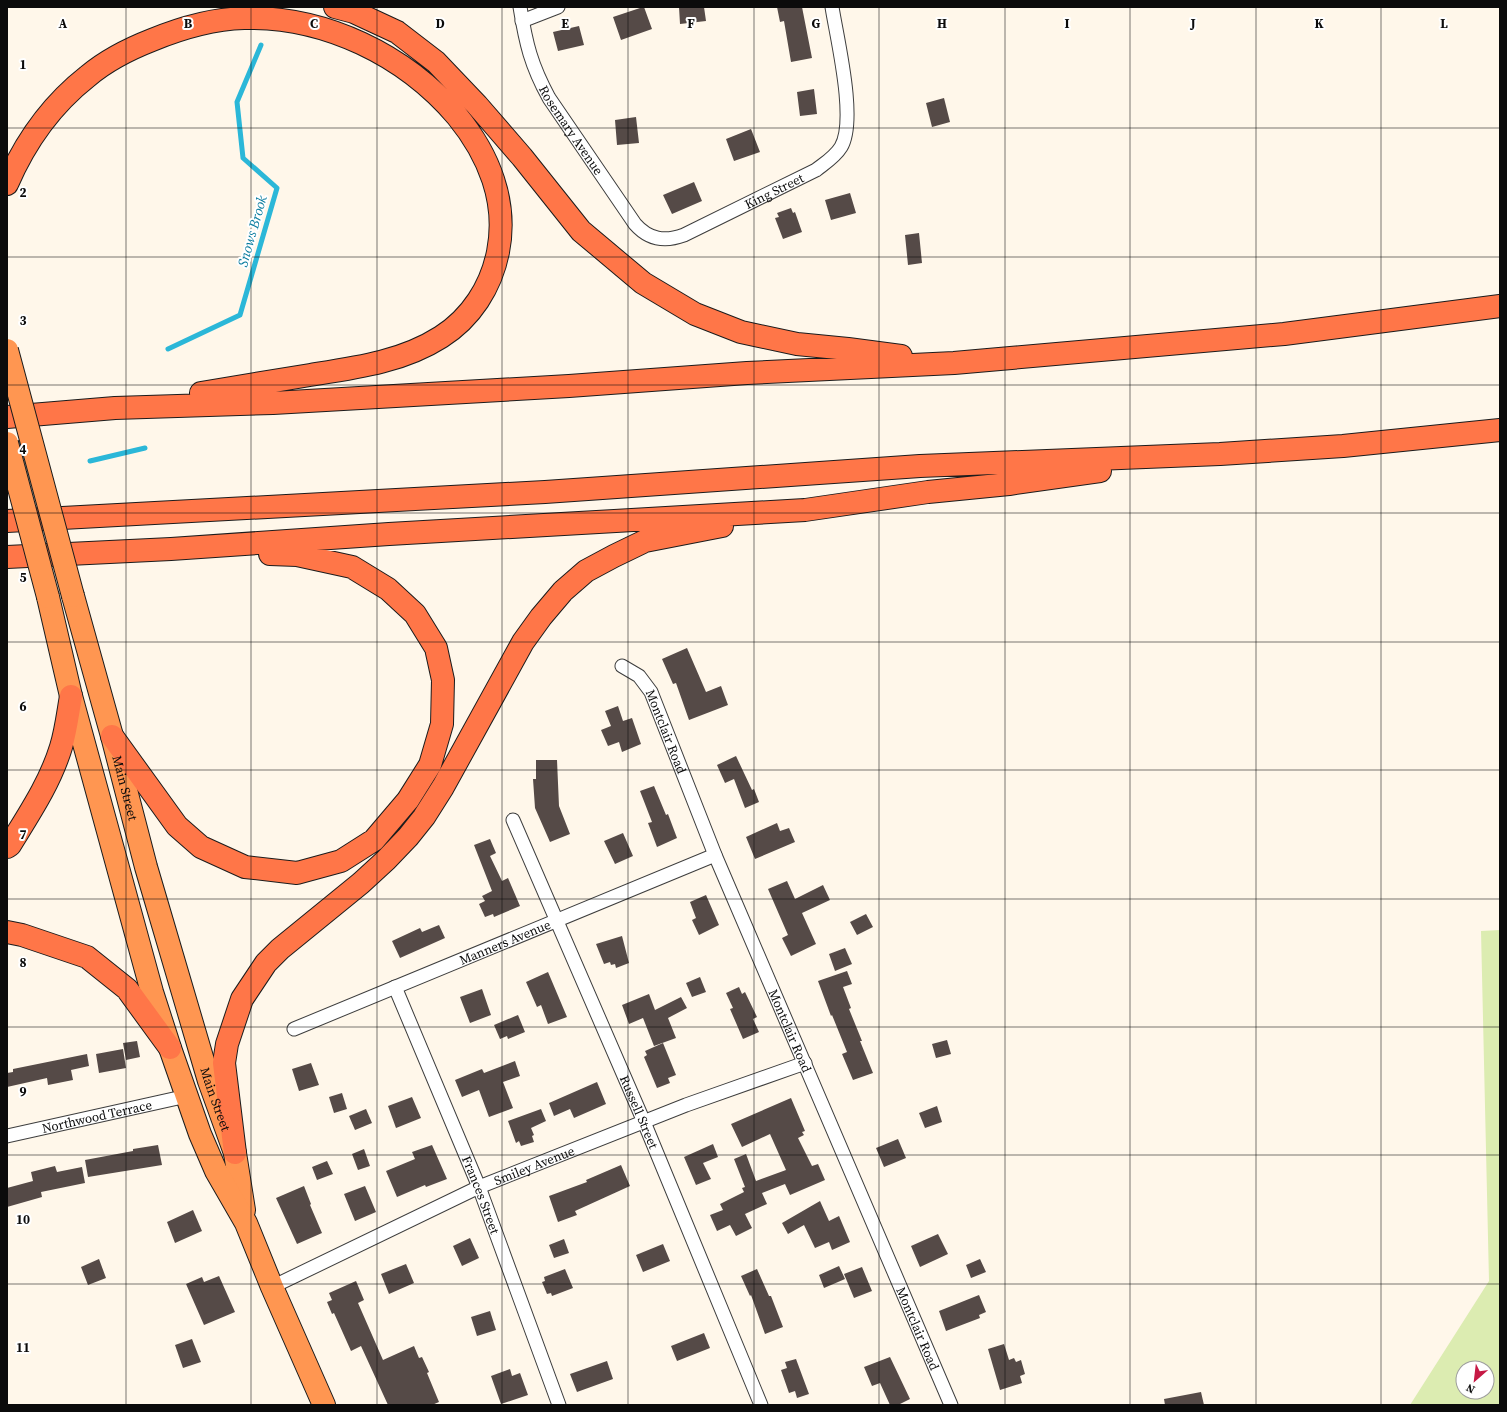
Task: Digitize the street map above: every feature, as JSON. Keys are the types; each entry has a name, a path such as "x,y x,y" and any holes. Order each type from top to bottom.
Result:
{"highway":[{"path":"335,7 354,12 397,32 436,62 477,105 522,157 581,231 643,283 695,314 742,332 797,344 954,363"},
{"path":"7,184 25,148 49,113 68,93 89,75 114,58 163,36 201,25 243,18 269,19 297,23 322,29 346,37 393,59 428,85 441,98 464,124 484,156 494,178 500,209 500,243 496,262 490,279 472,309 460,323 443,336 425,346 380,363 115,408"},
{"path":"7,417 115,408 273,403 954,363 1284,334 1500,306"},
{"name":"Main Street","path":"7,350 146,867 209,1081 235,1152 246,1223"},
{"path":"7,521 545,492 920,466 1220,454 1343,446 1500,430"},
{"name":"Main Street","path":"7,443 48,597 71,696 152,992 170,1048 200,1134 216,1171 246,1223 272,1287 324,1405"},
{"path":"235,1152 224,1063 227,1044 242,999 266,963 280,949 361,883 408,837 424,817 443,787 523,642 541,617 563,591 586,571 645,541 804,510 928,492 1009,484 1220,454"},
{"path":"7,557 171,549 389,534 804,510"},
{"path":"112,736 177,826 201,847 245,867 297,873 341,861 374,840 408,800 430,765 442,724 443,680 436,648 415,614 388,589 352,567 297,555 171,549"},
{"path":"7,848 33,809 48,780 61,747 71,696"},
{"path":"7,932 22,935 87,957 127,989 170,1048"}],"street":[{"name":"Rosemary Avenue","path":"520,7 524,36 532,62 549,98 635,224 640,230 651,237"},
{"path":"522,21 558,7"},
{"name":"King Street","path":"651,237 666,239 684,235 816,170 834,156 845,139 848,121 846,96 832,7"},
{"name":"Montclair Road","path":"622,666 630,669 639,676 651,692 716,855 951,1405"},
{"name":"Russell Street","path":"513,820 644,1122 761,1405"},
{"name":"Manners Avenue","path":"294,1028 716,855"},
{"name":"Frances Street","path":"395,987 479,1187 559,1405"},
{"name":"Smiley Avenue","path":"272,1287 479,1187 686,1105 805,1063"},
{"name":"Northwood Terrace","path":"7,1136 187,1096"}],"green space":[{"path":"1500,930 1500,1405 1410,1405 1489,1281 1481,931"}],"building":[{"path":"643,7 652,29 621,40 613,17"},
{"path":"679,7 704,7 706,21 680,24"},
{"path":"777,7 802,7 812,58 791,62 784,21 780,22"},
{"path":"579,26 584,45 558,51 553,32"},
{"path":"814,89 817,114 800,116 797,92"},
{"path":"944,98 950,122 932,127 926,103"},
{"path":"636,117 639,143 617,145 615,120"},
{"path":"751,129 760,152 734,161 726,139"},
{"path":"694,182 702,201 672,214 663,195"},
{"path":"850,193 856,213 831,220 825,200"},
{"path":"791,208 793,213 795,212 802,232 783,239 775,218 779,217 777,213"},
{"path":"919,233 922,263 908,265 905,235"},
{"path":"687,648 706,692 721,686 728,705 689,720 676,683 673,684 662,659"},
{"path":"618,706 623,721 632,718 641,744 622,752 619,742 608,746 601,730 611,726 605,711"},
{"path":"736,756 752,790 754,789 759,802 745,808 734,779 725,783 717,765"},
{"path":"536,760 557,760 559,806 570,834 550,842 535,808 533,779 536,779"},
{"path":"654,786 666,815 668,814 677,838 657,847 648,823 652,822 640,791"},
{"path":"777,823 780,831 789,828 795,842 755,859 746,837"},
{"path":"623,833 633,856 615,864 604,841"},
{"path":"490,839 496,853 490,856 502,881 508,878 520,906 494,917 493,914 485,917 479,904 485,901 482,896 492,891 474,845"},
{"path":"787,881 795,899 823,885 830,900 802,913 816,944 791,956 782,938 788,935 768,889"},
{"path":"706,895 719,925 699,935 692,920 696,918 690,902"},
{"path":"866,914 873,927 857,935 850,922"},
{"path":"439,925 445,938 400,958 392,941 420,928 422,932"},
{"path":"622,936 629,963 616,968 615,964 611,965 610,962 604,964 596,944"},
{"path":"845,948 852,964 835,971 829,954"},
{"path":"847,971 852,984 843,987 851,1008 849,1009 862,1041 860,1041 873,1073 853,1080 842,1054 847,1052 818,981"},
{"path":"548,972 567,1017 548,1024 541,1005 537,1007 526,982"},
{"path":"700,977 706,992 692,997 686,983"},
{"path":"739,987 742,994 745,992 757,1017 753,1019 759,1032 743,1039 730,1009 733,1008 726,993"},
{"path":"482,989 491,1015 470,1023 460,997"},
{"path":"649,994 655,1010 681,997 687,1008 668,1018 676,1038 654,1046 643,1018 629,1024 622,1005"},
{"path":"518,1015 525,1032 508,1039 507,1036 500,1039 494,1025"},
{"path":"947,1040 951,1054 936,1058 932,1044"},
{"path":"137,1041 140,1057 126,1060 123,1043"},
{"path":"663,1043 676,1075 668,1078 670,1083 657,1088 644,1057 647,1055 645,1051"},
{"path":"123,1049 126,1068 99,1073 96,1054"},
{"path":"87,1054 89,1066 71,1070 73,1080 48,1085 47,1078 7,1087 7,1073 13,1072 13,1069"},
{"path":"515,1061 520,1076 503,1082 513,1108 489,1117 479,1090 462,1097 455,1080 482,1069 484,1073"},
{"path":"311,1063 319,1085 299,1091 292,1069"},
{"path":"597,1082 606,1104 574,1118 570,1109 554,1116 549,1103"},
{"path":"342,1093 347,1109 334,1113 329,1097"},
{"path":"412,1097 421,1118 396,1128 388,1106"},
{"path":"791,1098 805,1131 802,1132 804,1135 798,1138 812,1166 818,1164 825,1180 790,1195 785,1184 762,1193 767,1204 745,1214 752,1228 736,1236 730,1225 717,1231 710,1215 723,1210 720,1204 744,1192 742,1188 745,1187 734,1159 746,1154 756,1181 786,1170 770,1134 742,1147 731,1124"},
{"path":"937,1106 942,1122 925,1128 919,1113"},
{"path":"366,1109 372,1123 355,1130 349,1116"},
{"path":"541,1109 546,1121 531,1128 534,1135 532,1136 534,1142 521,1146 519,1141 516,1143 508,1121"},
{"path":"898,1139 906,1158 884,1167 876,1148"},
{"path":"713,1144 718,1157 703,1163 711,1179 696,1185 684,1157"},
{"path":"158,1145 162,1165 88,1177 85,1160"},
{"path":"432,1145 447,1179 426,1187 425,1185 397,1197 386,1171 415,1159 412,1152"},
{"path":"364,1149 370,1166 358,1170 352,1154"},
{"path":"327,1161 333,1174 317,1180 312,1167"},
{"path":"621,1165 630,1186 575,1211 577,1215 558,1222 549,1196 587,1182 586,1180"},
{"path":"55,1166 57,1172 82,1167 85,1183 41,1192 42,1197 7,1207 7,1188 33,1181 31,1172"},
{"path":"304,1186 322,1233 297,1244 276,1198"},
{"path":"365,1186 376,1212 355,1221 344,1194"},
{"path":"820,1201 829,1221 839,1216 850,1242 832,1250 829,1242 815,1248 804,1225 788,1234 782,1223"},
{"path":"193,1210 202,1231 175,1243 167,1222"},
{"path":"938,1234 948,1254 920,1267 911,1246"},
{"path":"470,1238 479,1258 462,1266 453,1246"},
{"path":"564,1239 569,1253 554,1258 549,1245"},
{"path":"663,1244 670,1261 643,1272 636,1255"},
{"path":"99,1259 106,1278 88,1285 81,1267"},
{"path":"980,1259 986,1272 971,1278 966,1265"},
{"path":"406,1264 414,1283 389,1294 381,1274"},
{"path":"839,1266 845,1279 824,1288 819,1275"},
{"path":"862,1267 872,1291 854,1298 844,1274"},
{"path":"565,1269 573,1288 552,1296 551,1293 547,1294 542,1282 545,1281 544,1277"},
{"path":"757,1269 769,1296 771,1296 783,1327 765,1334 751,1295 750,1296 741,1276"},
{"path":"219,1276 235,1312 204,1325 186,1284 202,1277 204,1282"},
{"path":"356,1281 364,1300 358,1303 383,1360 414,1346 419,1358 422,1357 429,1372 427,1373 439,1402 432,1405 388,1405 361,1346 351,1351 334,1313 332,1314 327,1302 332,1300 329,1293"},
{"path":"979,1295 986,1312 979,1315 980,1318 946,1331 939,1311"},
{"path":"490,1311 496,1330 477,1336 471,1317"},
{"path":"704,1333 710,1348 677,1361 671,1346"},
{"path":"192,1339 201,1362 183,1368 175,1345"},
{"path":"1004,1344 1009,1360 1014,1358 1016,1362 1021,1360 1025,1374 1020,1376 1022,1383 1000,1390 988,1349"},
{"path":"890,1357 910,1399 898,1405 890,1405 880,1383 872,1386 864,1367"},
{"path":"796,1359 809,1394 797,1398 795,1391 789,1393 781,1370 787,1368 785,1362"},
{"path":"607,1361 613,1379 577,1392 570,1374"},
{"path":"510,1369 512,1376 520,1373 528,1395 501,1404 491,1376"},
{"path":"1201,1392 1204,1405 1165,1405 1164,1399"}],"waterway":[{"name":"Snows Brook","path":"168,349 240,315 277,188 243,158 237,102 261,45"},
{"name":"Snows Brook","path":"90,461 145,448"}]}
